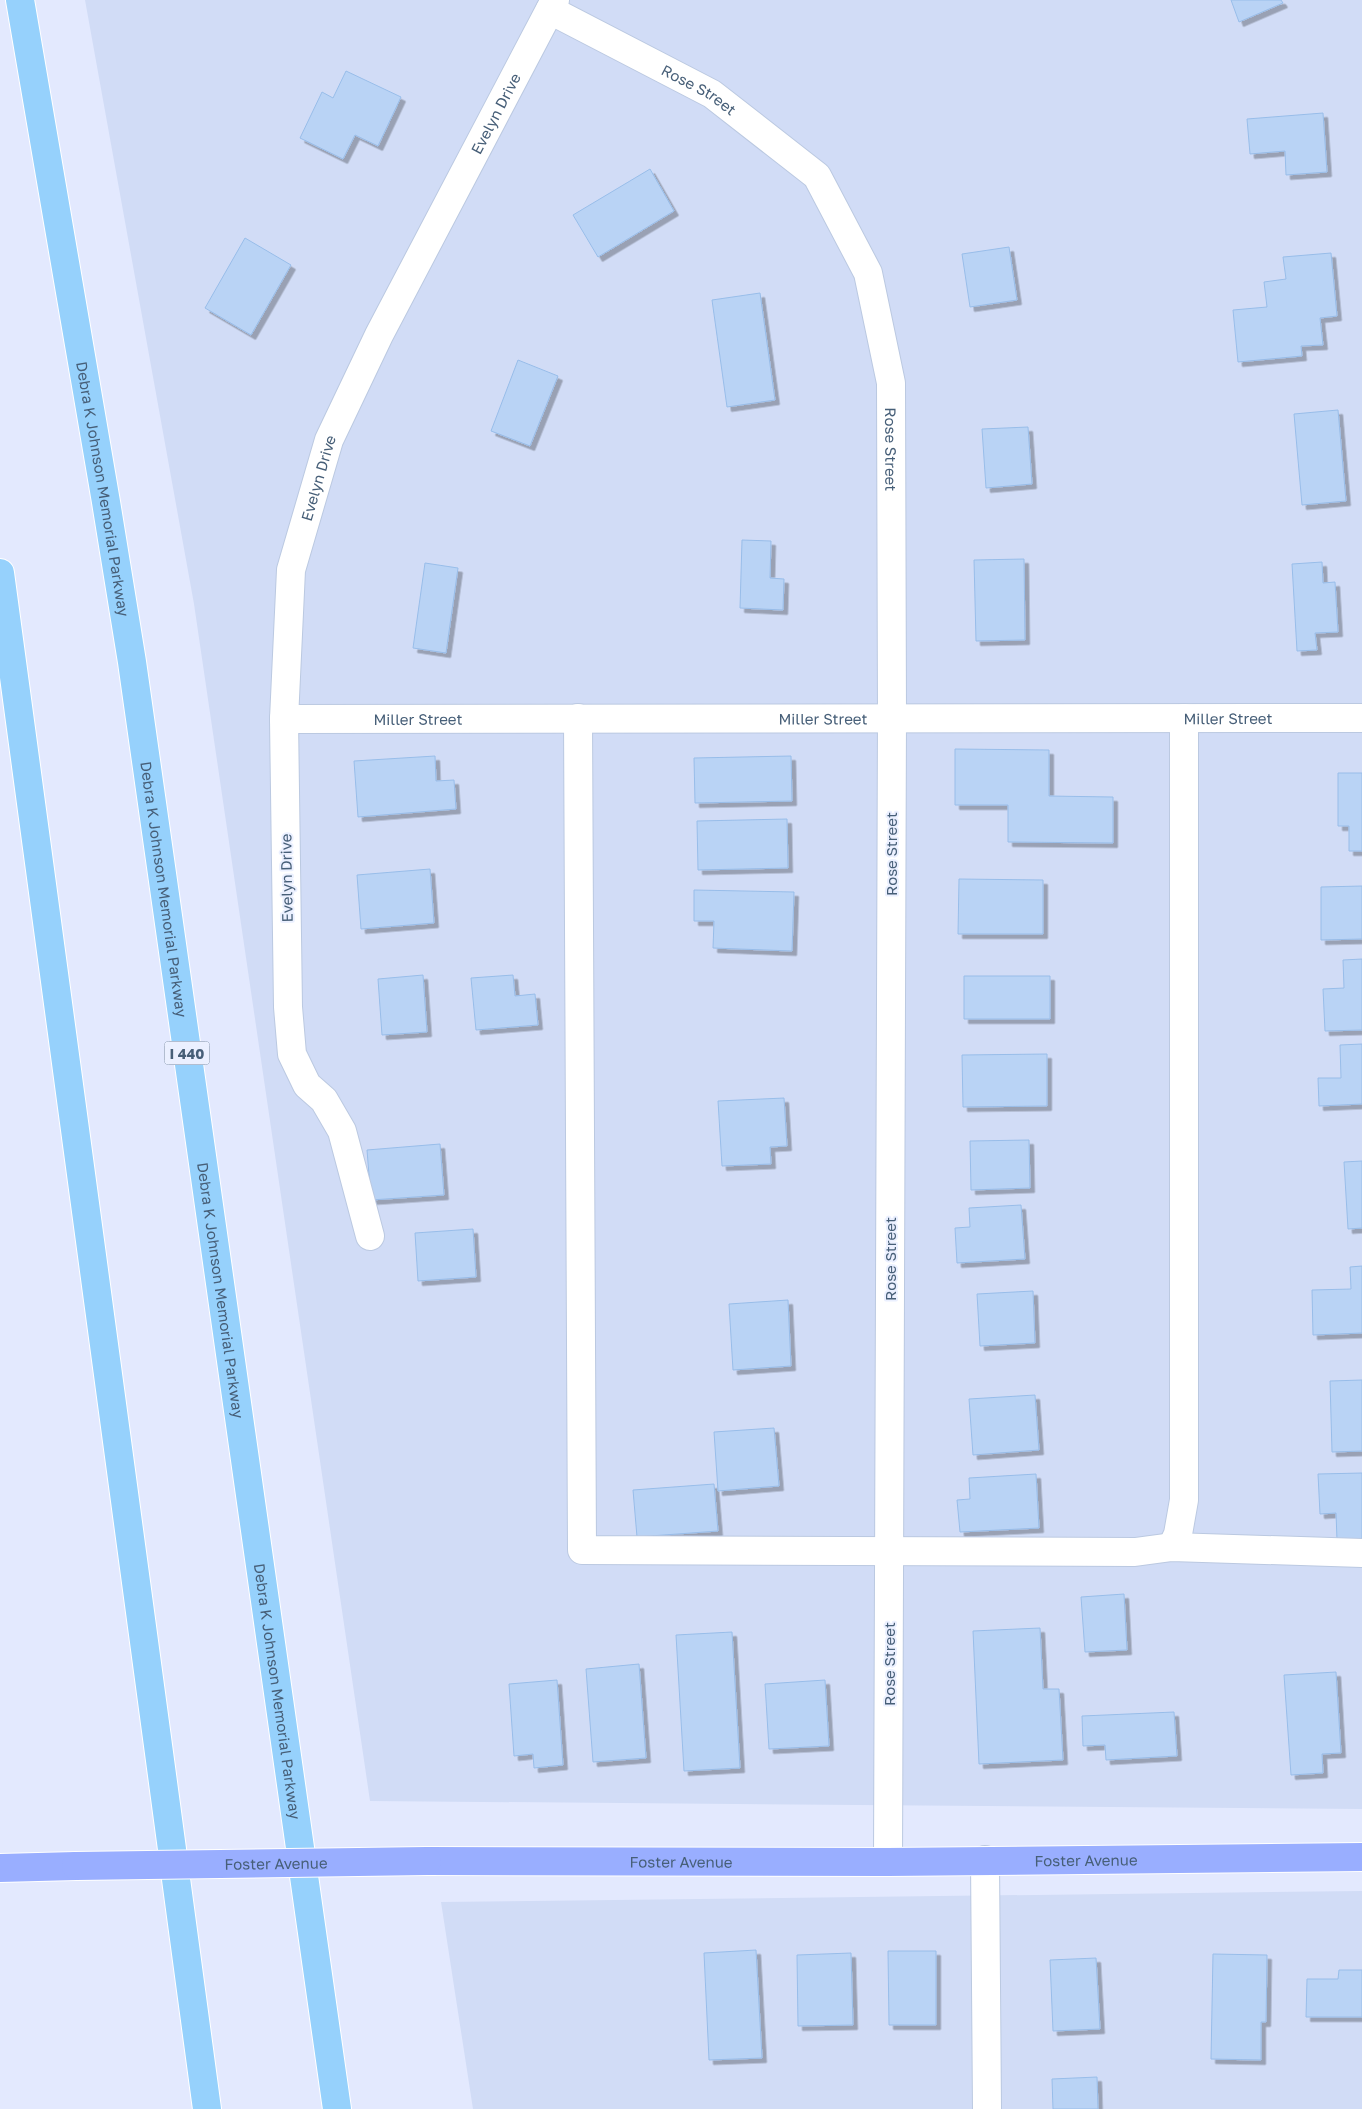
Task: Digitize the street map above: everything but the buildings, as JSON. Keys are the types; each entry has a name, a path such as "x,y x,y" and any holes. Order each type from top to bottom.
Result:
{"highway":[{"name":"Debra K Johnson Memorial Parkway","path":"20,0 132,662 336,2109"},
{"path":"0,573 207,2109"}],"main road":[{"name":"Foster Avenue","path":"0,1868 427,1862 888,1862 1362,1857"}],"street":[{"name":"Rose Street","path":"553,5 712,94 817,176 868,273 891,383 892,717 888,1862"},
{"name":"Evelyn Drive","path":"370,1236 342,1131 324,1100 307,1085 292,1054 288,1007 284,719 291,570 329,440 378,334 553,5"},
{"path":"578,718 582,1550 890,1553 1135,1552 1172,1547 1362,1553"},
{"path":"1172,1547 1178,1534 1184,1500 1184,718"},
{"name":"Miller Street","path":"284,719 1362,718"},
{"path":"985,1860 988,2109"}],"shaded area":[{"path":"85,0 1362,0 1362,1809 370,1801 194,604"},
{"path":"1362,1891 1362,2109 473,2109 441,1902"}]}
